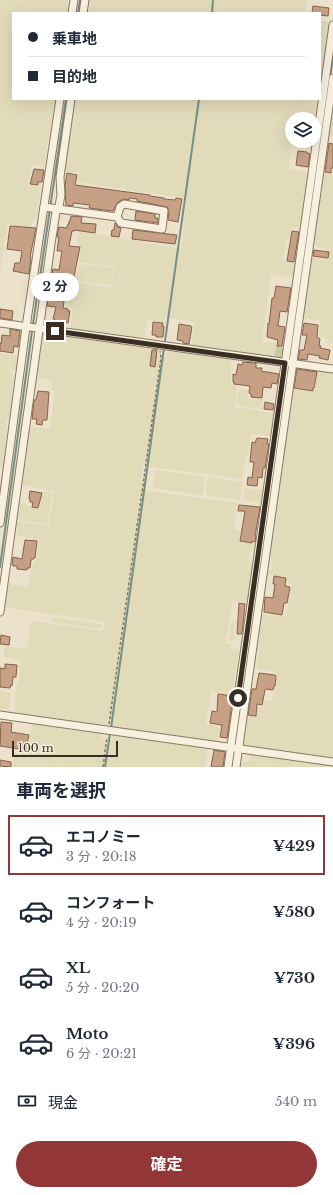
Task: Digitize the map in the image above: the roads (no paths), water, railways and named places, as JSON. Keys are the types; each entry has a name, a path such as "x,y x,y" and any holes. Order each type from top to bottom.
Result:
{"street":[{"path":"72,12 74,0"},
{"path":"83,12 85,0"},
{"path":"236,767 235,748 289,363 333,25"},
{"path":"289,363 333,78"},
{"path":"0,612 33,328 54,183 60,100"},
{"path":"54,183 60,177 71,100"},
{"path":"0,523 33,328 50,208 61,195 54,183"},
{"path":"50,208 117,217 121,223 162,229 164,211 124,204 120,207 117,217"},
{"path":"0,323 333,369"},
{"path":"0,715 333,762"},
{"path":"228,767 235,748"}],"waterway":[{"path":"78,12 80,0"},
{"path":"212,12 213,0"},
{"path":"330,77 333,57"},
{"path":"0,567 32,331 66,100"},
{"path":"165,341 199,100"},
{"path":"235,746 300,287"},
{"path":"111,728 164,348"},
{"path":"105,767 110,734"},
{"path":"232,767 234,750"}]}
